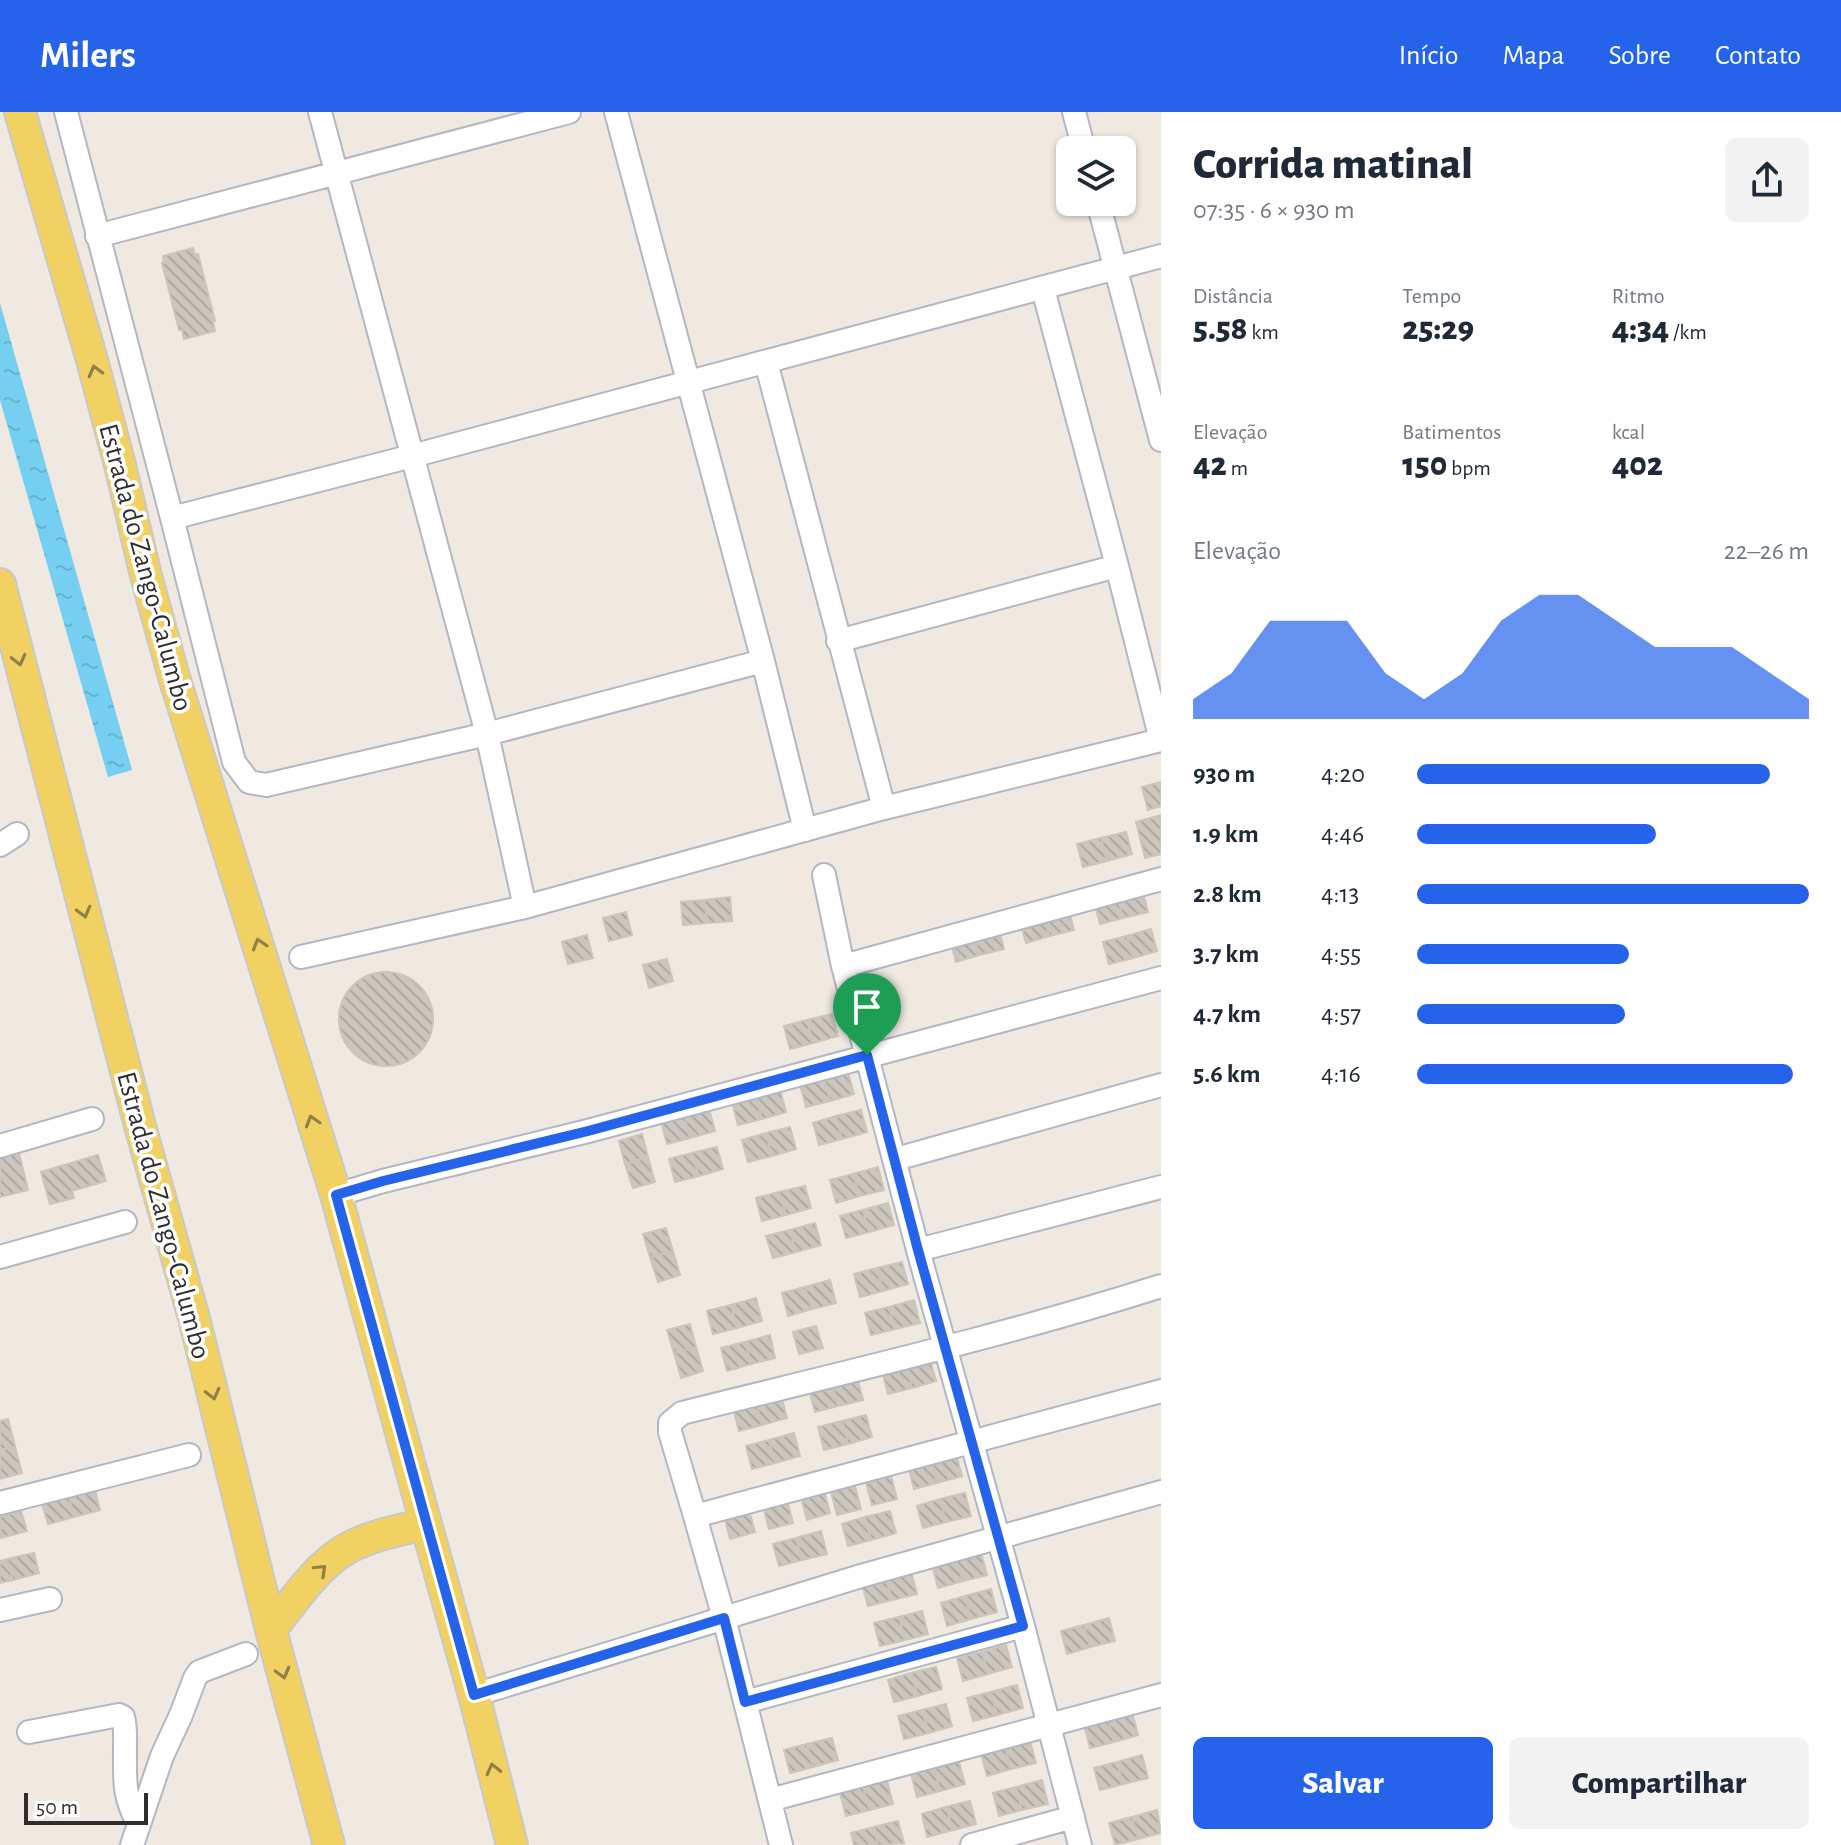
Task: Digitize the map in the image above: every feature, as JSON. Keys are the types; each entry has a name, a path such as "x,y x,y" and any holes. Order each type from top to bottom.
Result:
{"main road":[{"name":"Estrada do Zango-Calumbo","path":"20,112 92,360 174,677 336,1195 474,1695 512,1845"},
{"name":"Estrada do Zango-Calumbo","path":"0,584 140,1126 194,1318 271,1630 329,1845"},
{"path":"271,1630 313,1578 347,1548 389,1532 426,1524"}],"street":[{"path":"66,112 234,762 249,782 266,785 487,734 763,661"},
{"path":"320,112 487,734 525,907"},
{"path":"97,236 569,112"},
{"path":"616,112 763,661 805,830"},
{"path":"1074,112 1080,136"},
{"path":"1102,216 1161,440"},
{"path":"172,518 1161,256"},
{"path":"301,957 525,907 884,808 1161,740 1043,289"},
{"path":"766,362 884,808"},
{"path":"838,641 1117,566"},
{"path":"824,875 843,966 1080,1845"},
{"path":"843,966 1161,879"},
{"path":"336,1195 1161,978"},
{"path":"896,1159 1161,1085"},
{"path":"0,1146 92,1119"},
{"path":"918,1250 1161,1187"},
{"path":"0,1257 125,1222"},
{"path":"781,1845 724,1618 670,1432 670,1423 682,1413 945,1348 1161,1286"},
{"path":"695,1516 1161,1391"},
{"path":"0,1503 189,1455"},
{"path":"474,1695 861,1576 1161,1492"},
{"path":"0,1610 50,1599"},
{"path":"745,1702 1023,1626"},
{"path":"136,1835 162,1756 195,1678 199,1672 246,1654"},
{"path":"770,1800 1161,1695"},
{"path":"29,1732 119,1715 123,1717 126,1791 136,1835"},
{"path":"972,1845 1073,1817"}],"water":[{"path":"0,303 132,770 108,777 0,400"}],"building":[{"path":"193,248 195,255 198,254 215,331 184,339 162,263 163,256"},
{"path":"1161,782 1161,806 1148,810 1142,787"},
{"path":"1161,815 1161,854 1145,858 1136,822"},
{"path":"1126,832 1132,854 1107,861 1101,838"},
{"path":"1101,838 1107,861 1083,867 1077,844"},
{"path":"1142,889 1148,912 1123,918 1117,895"},
{"path":"1117,895 1123,918 1100,924 1094,902"},
{"path":"730,897 732,921 707,923 705,900"},
{"path":"705,900 707,923 683,925 681,902"},
{"path":"1068,907 1074,930 1049,936 1043,914"},
{"path":"626,912 632,935 609,941 603,918"},
{"path":"1043,914 1049,936 1026,943 1020,920"},
{"path":"998,926 1004,949 979,955 973,933"},
{"path":"1151,929 1157,951 1133,958 1127,936"},
{"path":"973,933 979,955 956,962 950,939"},
{"path":"587,935 593,958 568,964 562,942"},
{"path":"1127,936 1133,958 1109,964 1103,942"},
{"path":"667,959 673,981 649,988 643,965"},
{"path":"386,972 404,976 419,986 429,1001 433,1019 429,1037 419,1052 404,1062 386,1066 368,1062 353,1052 343,1037 339,1019 343,1001 353,986 368,976"},
{"path":"832,1014 838,1036 813,1043 807,1020"},
{"path":"807,1020 813,1043 790,1049 784,1026"},
{"path":"848,1072 854,1094 830,1101 824,1078"},
{"path":"824,1078 830,1101 806,1107 800,1084"},
{"path":"780,1089 786,1112 762,1119 755,1096"},
{"path":"755,1096 762,1119 738,1125 732,1102"},
{"path":"709,1109 715,1131 690,1138 684,1115"},
{"path":"861,1110 867,1132 842,1139 836,1116"},
{"path":"684,1115 690,1138 667,1144 661,1121"},
{"path":"836,1116 842,1139 819,1145 813,1123"},
{"path":"790,1127 796,1149 772,1156 766,1133"},
{"path":"766,1133 772,1156 748,1162 742,1140"},
{"path":"642,1134 648,1157 625,1164 619,1141"},
{"path":"717,1147 723,1169 699,1176 692,1153"},
{"path":"18,1149 28,1190 0,1197 0,1154"},
{"path":"692,1153 699,1176 675,1182 669,1159"},
{"path":"98,1155 106,1181 72,1191 74,1198 50,1204 41,1172"},
{"path":"648,1157 655,1182 633,1188 625,1164"},
{"path":"878,1167 884,1190 859,1196 853,1174"},
{"path":"853,1174 859,1196 836,1203 830,1180"},
{"path":"805,1186 811,1208 786,1215 779,1192"},
{"path":"779,1192 786,1215 762,1221 756,1198"},
{"path":"888,1203 894,1225 869,1232 863,1210"},
{"path":"863,1210 869,1232 846,1238 840,1216"},
{"path":"815,1223 821,1245 796,1252 790,1230"},
{"path":"666,1228 673,1251 650,1257 643,1234"},
{"path":"790,1230 796,1252 773,1258 766,1236"},
{"path":"673,1251 680,1275 658,1282 650,1257"},
{"path":"902,1262 908,1284 883,1291 877,1268"},
{"path":"877,1268 883,1291 860,1297 854,1274"},
{"path":"830,1280 836,1303 812,1309 805,1287"},
{"path":"805,1287 812,1309 788,1316 782,1293"},
{"path":"756,1298 762,1321 737,1328 731,1305"},
{"path":"914,1300 920,1323 895,1329 889,1307"},
{"path":"731,1305 737,1328 713,1334 707,1311"},
{"path":"889,1307 895,1329 871,1335 865,1313"},
{"path":"690,1324 696,1347 674,1353 667,1330"},
{"path":"816,1326 823,1348 799,1354 793,1332"},
{"path":"770,1335 775,1358 751,1364 745,1342"},
{"path":"745,1342 751,1364 727,1371 721,1348"},
{"path":"696,1347 703,1371 681,1378 674,1353"},
{"path":"930,1359 936,1381 912,1388 906,1365"},
{"path":"906,1365 912,1388 888,1394 882,1371"},
{"path":"857,1377 863,1400 838,1406 832,1384"},
{"path":"832,1384 838,1406 815,1412 809,1390"},
{"path":"781,1395 787,1418 762,1425 756,1402"},
{"path":"756,1402 762,1425 739,1431 733,1408"},
{"path":"866,1415 872,1437 848,1444 842,1421"},
{"path":"8,1419 15,1446 0,1450 0,1421"},
{"path":"842,1421 848,1444 824,1450 818,1427"},
{"path":"794,1433 800,1456 775,1463 769,1440"},
{"path":"769,1440 775,1463 752,1469 746,1446"},
{"path":"15,1446 22,1473 0,1479 0,1450"},
{"path":"956,1454 962,1476 937,1483 931,1460"},
{"path":"931,1460 937,1483 914,1489 908,1466"},
{"path":"891,1476 897,1499 872,1505 866,1483"},
{"path":"855,1486 861,1509 837,1515 831,1492"},
{"path":"95,1490 100,1510 74,1517 69,1497"},
{"path":"824,1491 830,1513 807,1520 801,1497"},
{"path":"965,1493 971,1516 946,1522 940,1499"},
{"path":"69,1497 74,1517 48,1524 42,1504"},
{"path":"940,1499 946,1522 923,1528 917,1506"},
{"path":"787,1500 793,1523 769,1529 763,1506"},
{"path":"749,1510 755,1532 730,1539 724,1516"},
{"path":"21,1511 27,1531 1,1538 0,1517"},
{"path":"890,1511 896,1533 871,1540 865,1517"},
{"path":"865,1517 871,1540 848,1546 842,1524"},
{"path":"821,1531 827,1554 802,1560 796,1538"},
{"path":"796,1538 802,1560 779,1566 773,1544"},
{"path":"34,1553 39,1573 13,1580 7,1559"},
{"path":"981,1553 987,1575 963,1581 956,1559"},
{"path":"7,1559 13,1580 0,1583 0,1561"},
{"path":"956,1559 963,1581 938,1588 932,1565"},
{"path":"911,1571 917,1594 892,1600 886,1578"},
{"path":"886,1578 892,1600 868,1606 862,1584"},
{"path":"991,1589 997,1612 971,1619 965,1596"},
{"path":"965,1596 971,1619 947,1626 941,1603"},
{"path":"922,1611 928,1634 905,1640 899,1617"},
{"path":"899,1617 905,1640 880,1646 874,1623"},
{"path":"1109,1618 1115,1641 1090,1647 1084,1625"},
{"path":"1084,1625 1090,1647 1067,1654 1061,1631"},
{"path":"1006,1645 1012,1667 988,1674 982,1652"},
{"path":"982,1652 988,1674 963,1681 957,1658"},
{"path":"936,1667 942,1689 918,1696 911,1673"},
{"path":"911,1673 918,1696 894,1702 888,1680"},
{"path":"1017,1685 1023,1708 997,1715 991,1692"},
{"path":"991,1692 997,1715 973,1721 967,1698"},
{"path":"946,1704 952,1726 929,1733 922,1710"},
{"path":"922,1710 929,1733 904,1739 898,1716"},
{"path":"1132,1712 1138,1735 1114,1742 1108,1719"},
{"path":"1108,1719 1114,1742 1090,1748 1084,1725"},
{"path":"832,1738 838,1760 813,1767 807,1744"},
{"path":"1030,1741 1036,1763 1011,1769 1005,1747"},
{"path":"807,1744 813,1767 790,1773 784,1750"},
{"path":"1005,1747 1011,1769 987,1776 981,1753"},
{"path":"1142,1755 1148,1778 1123,1784 1117,1762"},
{"path":"959,1762 965,1784 940,1791 934,1768"},
{"path":"1117,1762 1123,1784 1100,1790 1094,1768"},
{"path":"934,1768 940,1791 917,1797 911,1774"},
{"path":"1042,1780 1048,1804 1022,1810 1016,1787"},
{"path":"887,1781 893,1804 870,1810 863,1787"},
{"path":"863,1787 870,1810 846,1816 840,1793"},
{"path":"1016,1787 1022,1810 999,1816 993,1793"},
{"path":"970,1801 976,1824 953,1830 946,1807"},
{"path":"946,1807 953,1830 927,1837 922,1814"},
{"path":"1157,1810 1161,1833 1138,1839 1132,1817"},
{"path":"1132,1817 1138,1839 1115,1845 1109,1823"},
{"path":"898,1821 904,1843 878,1845 874,1827"},
{"path":"874,1827 878,1845 854,1845 851,1833"}],"route":[{"path":"867,1055 1023,1626 745,1702 724,1618 474,1695 336,1195 867,1055"}]}
